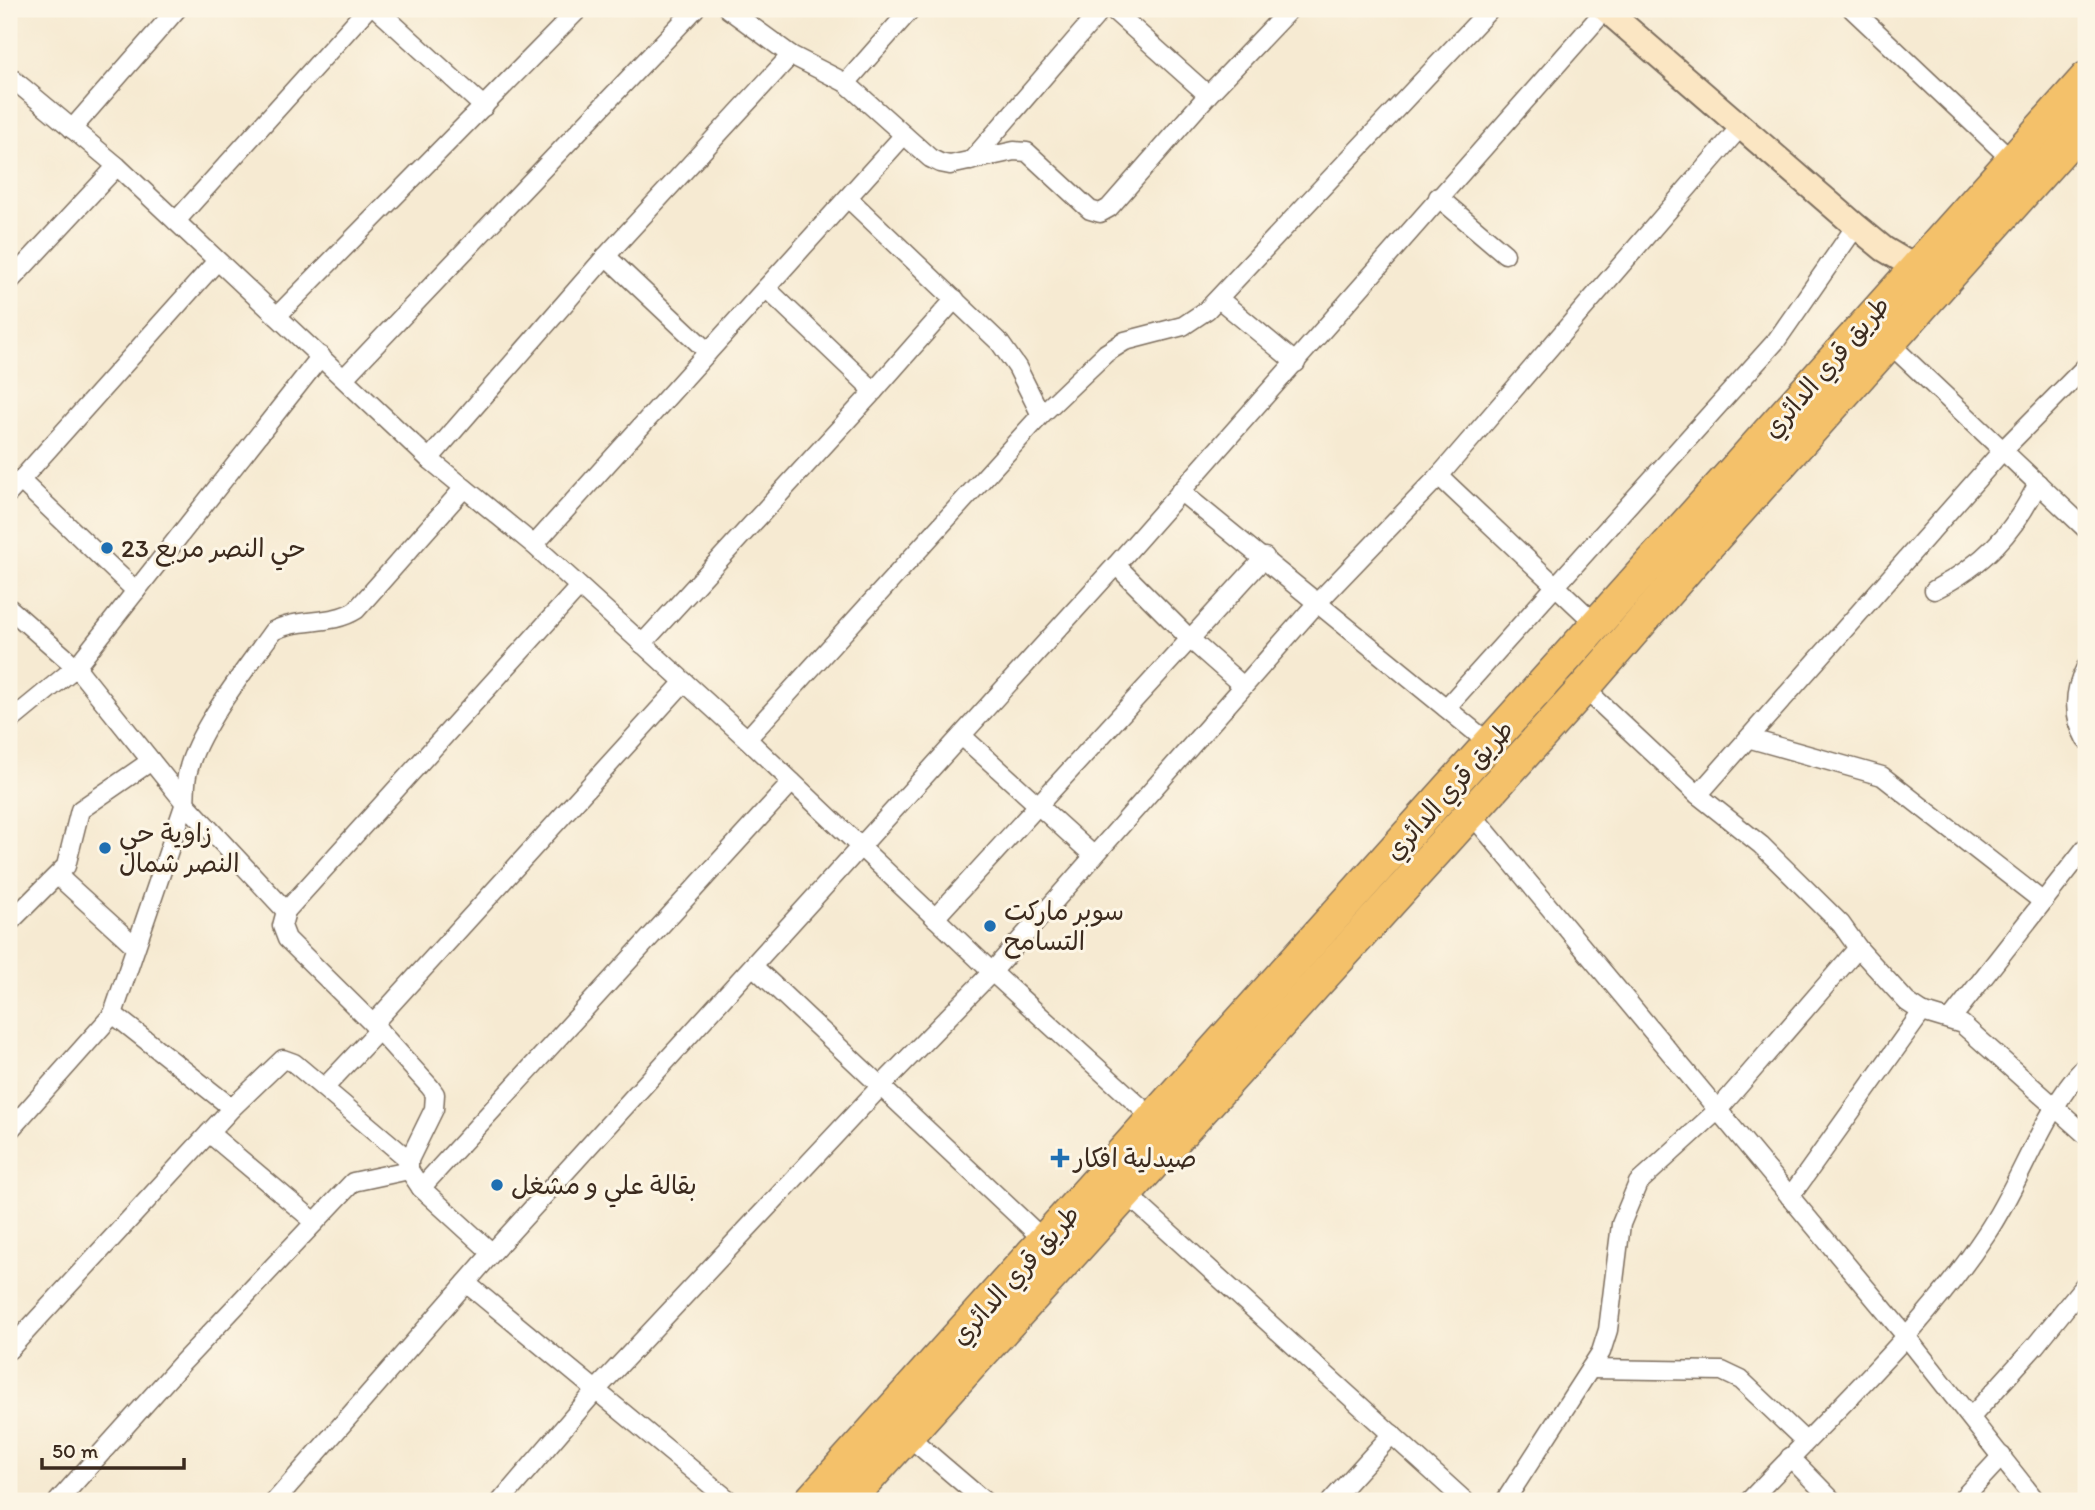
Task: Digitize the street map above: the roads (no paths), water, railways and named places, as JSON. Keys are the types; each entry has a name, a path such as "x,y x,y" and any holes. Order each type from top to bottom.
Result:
{"highway":[{"name":"طريق قري الدائري","path":"848,1501 1127,1194 1165,1129 1490,744 2086,78"},
{"name":"طريق قري الدائري","path":"810,1501 1046,1241 1165,1129 1470,812 1584,688 2086,124"}],"main road":[{"path":"1605,9 1742,124 1856,226 1914,268 1942,284"}],"street":[{"path":"72,129 177,9"},
{"path":"176,221 368,9"},
{"path":"377,9 484,107"},
{"path":"277,316 579,9"},
{"path":"344,378 695,9"},
{"path":"728,9 749,15 791,55 846,83 940,163 971,161 1014,151 1027,152 1090,210 1105,212 1208,95 1290,9"},
{"path":"846,83 911,9"},
{"path":"971,161 1102,9"},
{"path":"1112,9 1208,95"},
{"path":"747,739 1041,415 1116,345 1196,320 1219,299 1490,9"},
{"path":"275,1501 492,1253 962,736 1296,363 1438,197 1605,9"},
{"path":"1852,9 2012,160"},
{"path":"429,459 606,256 791,55"},
{"path":"9,76 117,166 429,459 534,545 747,739 992,972 1165,1129"},
{"path":"501,1501 597,1389 882,1085 992,972 1317,603 1439,476 1742,124"},
{"path":"534,545 904,135"},
{"path":"9,282 117,166"},
{"path":"1438,197 1505,254"},
{"path":"848,198 1011,356 1041,415"},
{"path":"1446,708 1776,341 1856,226"},
{"path":"606,256 708,352"},
{"path":"136,591 15,486 217,261"},
{"path":"766,288 874,391"},
{"path":"642,644 955,299"},
{"path":"1219,299 1296,363"},
{"path":"1889,343 2086,528"},
{"path":"9,722 76,667 321,356"},
{"path":"1698,795 1751,739 2003,450 2086,366"},
{"path":"1439,476 1597,625"},
{"path":"1934,590 1961,576 2007,536 2025,511 2038,483"},
{"path":"9,1131 113,1014 186,803 187,772 192,757 225,701 273,631 284,625 345,617 356,610 464,488"},
{"path":"1180,491 1265,557 1317,603 1490,744"},
{"path":"935,918 1192,641 1265,557"},
{"path":"1115,565 1192,641 1243,686"},
{"path":"409,1165 434,1109 435,1094 376,1027 287,939 282,926 286,911 430,748 579,587"},
{"path":"9,608 76,667 186,803 286,911"},
{"path":"2086,667 2079,680 2075,704 2086,740"},
{"path":"324,1088 684,682"},
{"path":"1584,688 1698,795 1761,845 1842,925 1858,948 1907,1002 1922,1012 1962,1024 2086,1135"},
{"path":"962,736 1094,856"},
{"path":"1751,739 1882,776 2042,901"},
{"path":"12,915 58,876 69,857 80,810 151,761"},
{"path":"421,1188 792,782"},
{"path":"1470,812 1905,1335 2036,1501"},
{"path":"1951,1019 2086,847"},
{"path":"58,876 135,946"},
{"path":"1505,1501 1601,1352 1608,1330 1621,1224 1638,1183 1718,1111 1858,948"},
{"path":"753,966 1046,1241"},
{"path":"1790,1197 1922,1012"},
{"path":"113,1014 232,1108"},
{"path":"9,1350 232,1108 283,1059 294,1063 324,1088 409,1165 421,1188 492,1253"},
{"path":"1749,1501 1905,1335 1987,1233 2055,1105 2086,1065"},
{"path":"209,1133 315,1223"},
{"path":"58,1501 183,1362 356,1180 409,1165"},
{"path":"1127,1194 1465,1501"},
{"path":"466,1283 730,1501"},
{"path":"1970,1417 2035,1346 2086,1283"},
{"path":"1590,1369 1723,1371 1741,1380 1805,1441"},
{"path":"1331,1501 1392,1434"},
{"path":"908,1436 984,1501"},
{"path":"1960,1501 2002,1456"},
{"path":"1790,1457 1833,1501"}],"place":[{"name":"حي النصر مربع 23","path":"107,548"},
{"name":"زاوية حي النصر شمال","path":"105,848"},
{"name":"سوبر ماركت التسامح","path":"990,926"},
{"name":"صيدلية افكار","path":"1060,1158"},
{"name":"بقالة علي و مشغل","path":"497,1185"}]}
